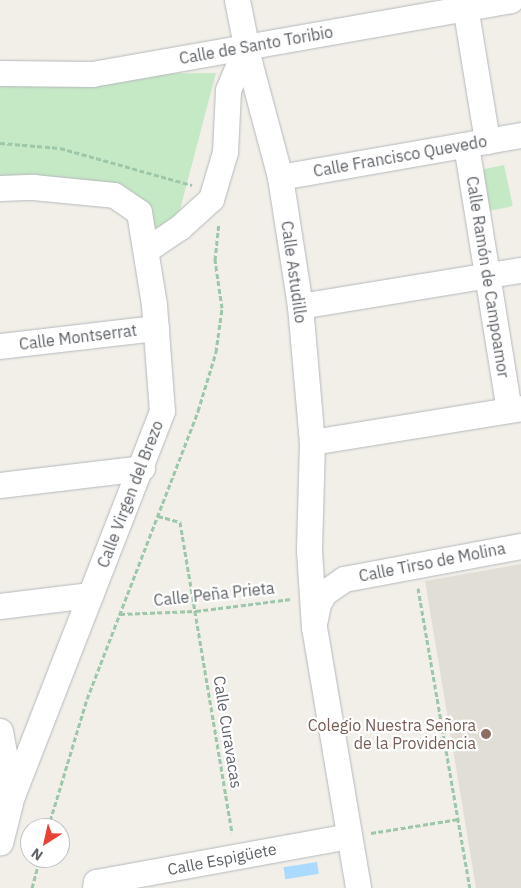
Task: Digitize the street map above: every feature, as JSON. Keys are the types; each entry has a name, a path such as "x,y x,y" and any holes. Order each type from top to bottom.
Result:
{"street":[{"name":"Calle Astudillo","path":"237,0 246,47 280,177 300,306 312,442 309,550 314,627 358,888"},
{"name":"Calle de Santo Toribio","path":"0,73 92,74 246,47 464,4 511,0"},
{"name":"Calle Ramón de Campoamor","path":"464,4 488,276 515,409"},
{"path":"146,250 180,227 211,199 225,152 228,90 246,47"},
{"name":"Calle Francisco Quevedo","path":"280,177 476,143 520,142"},
{"name":"Calle Virgen del Brezo","path":"0,188 33,187 114,195 139,212 156,328 162,411 142,468 12,794 0,843"},
{"path":"300,306 521,270"},
{"name":"Calle Montserrat","path":"0,346 156,328"},
{"path":"312,442 515,409"},
{"path":"0,485 142,468"},
{"name":"Calle Tirso de Molina","path":"314,627 318,604 324,593 344,579 521,546"},
{"name":"Calle Tirso de Molina","path":"309,550 322,566 344,579"},
{"path":"0,606 90,595"},
{"path":"0,736 12,794"},
{"name":"Calle Espigüete","path":"95,885 166,879 235,856 349,836"}],"path":[{"name":"Calle Curavacas","path":"158,516 180,522 235,856"},
{"path":"413,565 470,888"},
{"name":"Calle Peña Prieta","path":"120,614 196,611 311,596"},
{"path":"349,836 459,819"},
{"path":"32,888 37,868"}],"shaded area":[{"name":"Colegio Nuestra Señora de la Providencia","path":"521,564 521,888 476,888 425,581"}],"green space":[{"path":"216,73 173,236 89,193 0,189 0,75"},
{"path":"504,165 513,206 490,211 482,170"}],"water":[{"path":"317,862 319,874 285,879 283,867"}],"place":[{"name":"Colegio Nuestra Señora de la Providencia","path":"486,734"}]}
